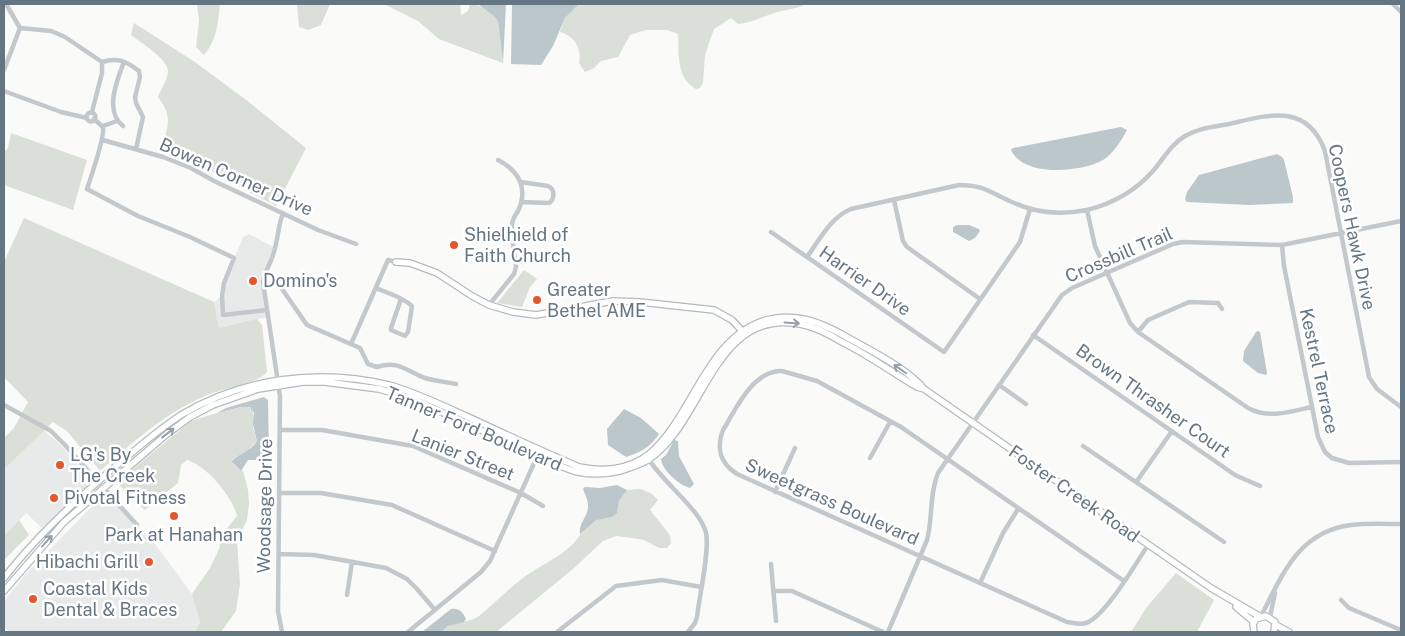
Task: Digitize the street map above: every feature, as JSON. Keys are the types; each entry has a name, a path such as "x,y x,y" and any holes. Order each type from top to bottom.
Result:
{"street":[{"path":"6,4 20,28"},
{"path":"1393,4 1401,12"},
{"path":"20,28 51,31 65,37 102,62 115,59 139,71 140,77 136,103 143,117 136,149"},
{"path":"4,70 20,28"},
{"path":"102,62 102,73 92,112 95,116 94,119 103,126 104,132 87,190 138,216 190,237 234,258 224,283 222,296 223,315 267,310"},
{"path":"124,62 114,89 117,121 124,126"},
{"path":"4,91 61,112 87,118 90,121 94,119"},
{"path":"87,118 87,114 92,112"},
{"name":"Coopers Hawk Drive","path":"807,257 831,223 851,209 959,185 972,185 984,188 1014,204 1030,209 1062,213 1087,210 1111,202 1135,188 1152,172 1167,151 1194,132 1266,115 1289,115 1307,124 1315,131 1325,151 1369,377 1376,389 1401,408"},
{"path":"103,126 117,121"},
{"name":"Bowen Corner Drive","path":"103,140 156,154 191,168 214,181 318,230 356,244"},
{"path":"489,305 514,274 516,267 512,224 521,202 522,194 521,182 516,172 507,164 498,160"},
{"path":"521,182 548,186 554,192 552,200 548,203 521,202"},
{"path":"894,200 907,248 980,299 1020,242 1030,209"},
{"path":"1087,210 1096,246 1130,323 1138,332 1256,412 1275,414 1311,407"},
{"name":"Woodsage Drive","path":"282,213 274,254 265,272 263,282 280,396 278,610 282,632"},
{"name":"Crossbill Trail","path":"888,632 921,557 930,529 934,483 972,423 1062,295 1072,288 1173,244 1183,242 1282,245 1401,221"},
{"name":"Harrier Drive","path":"771,232 944,352 980,299"},
{"name":"Kestrel Terrace","path":"1282,245 1284,266 1320,444 1332,458 1349,463 1401,462"},
{"path":"351,344 376,288 386,259 410,263 436,273 489,305 513,312 536,315 613,301 640,302 714,310 732,320 744,333"},
{"path":"264,288 276,284 282,288 307,325 360,348 368,364 377,367 390,364 426,378 456,384"},
{"path":"376,288 401,299 412,306 408,332 405,336 391,330 401,299"},
{"path":"1138,332 1148,320 1189,302 1218,303 1222,309"},
{"name":"Foster Creek Road","path":"744,333 770,324 784,322 810,326 865,354 917,387 924,389 1225,597 1260,616"},
{"name":"Tanner Ford Boulevard","path":"4,578 50,526 98,481 159,430 204,402 228,392 253,384 325,382 379,389 413,400 539,453 557,465 588,474 611,473 627,469 648,457 665,444 728,351 744,333"},
{"name":"Brown Thrasher Court","path":"1033,335 1235,475 1260,486"},
{"name":"Sweetgrass Boulevard","path":"1124,581 890,422 817,381 776,371 764,375 752,385 723,430 720,438 720,452 723,461 729,469 737,474 1067,622 1087,623 1103,612 1124,581 1148,545"},
{"name":"Tanner Ford Boulevard","path":"4,591 64,522 190,417 237,396 277,383"},
{"path":"999,385 1026,404"},
{"path":"4,405 51,431 137,525"},
{"path":"870,458 890,422"},
{"name":"Lanier Street","path":"280,430 322,430 413,446 521,493 543,506"},
{"path":"1137,481 1172,431"},
{"path":"1083,446 1224,542"},
{"path":"776,492 795,448"},
{"path":"408,632 481,572 490,561 539,453"},
{"path":"648,457 659,474 697,516 704,526 708,540 697,617 688,632"},
{"path":"279,493 321,493 392,505 495,551"},
{"path":"980,583 1003,533 1018,509"},
{"path":"1254,632 1254,622 1260,616 1286,567 1300,549 1326,532 1353,525 1401,524"},
{"path":"278,554 314,555 386,568 402,576 417,588 435,610"},
{"path":"347,595 352,562"},
{"path":"771,564 776,621"},
{"path":"557,632 616,586 662,580 701,587"},
{"path":"1270,617 1276,587"},
{"path":"773,590 792,591 883,632"},
{"name":"Foster Creek Road","path":"1225,597 1254,622"},
{"path":"1341,600 1349,608 1401,630"},
{"path":"1260,616 1270,617 1276,625 1289,632"},
{"path":"1274,632 1276,625"},
{"path":"692,628 698,632"}],"shaded area":[{"path":"197,4 220,4 214,37 204,55 196,47 199,21"},
{"path":"297,4 330,4 321,25 308,30 299,27"},
{"path":"384,4 460,4 461,15 468,11 470,4 482,7 498,21 503,63 439,39 418,21"},
{"path":"478,4 506,4 503,63 498,21"},
{"path":"512,4 579,4 565,18 553,46 541,65 511,64"},
{"path":"579,4 806,4 744,23 738,24 731,18 714,29 705,55 703,83 700,88 696,89 682,72 678,34 667,30 646,30 630,35 618,57 601,61 594,68 585,72 579,63 580,58 576,44 570,37 560,32 565,18"},
{"path":"134,23 195,62 306,148 276,206 205,167 164,140 168,117 158,97 166,81 168,74 167,66 147,46 131,35"},
{"path":"1121,127 1127,130 1110,154 1103,160 1082,167 1054,170 1040,169 1018,159 1011,150 1013,148"},
{"path":"11,133 87,160 73,210 4,185 4,152 8,148"},
{"path":"1277,154 1284,160 1293,203 1249,205 1187,202 1185,199 1187,192 1199,175"},
{"path":"24,218 214,302 219,328 257,319 262,325 267,372 255,380 210,394 175,412 149,430 100,471 67,431 53,422 4,469 4,438 14,428 28,402 4,377 4,262"},
{"path":"969,225 980,231 975,238 969,241 953,232 953,227"},
{"path":"249,234 275,248 263,282 268,317 219,328 214,302 222,296 224,283 243,237"},
{"path":"524,270 537,279 530,287 522,307 497,303"},
{"path":"1258,331 1260,332 1266,375 1258,373 1243,361 1244,351"},
{"path":"264,397 268,400 269,456 263,460 248,460 241,471 232,462 236,457 251,448 257,441 253,424 254,413 250,407 241,407 217,413 226,408"},
{"path":"246,406 252,409 253,427 257,441 247,451 234,458 233,464 243,471 248,490 249,504 247,520 237,540 240,584 236,611 221,632 195,632 200,622 192,594 210,568 219,549 221,536 237,516 230,500 210,475 187,460 181,465 178,483 145,510 117,482 191,421"},
{"path":"624,409 641,418 659,434 644,449 626,457 608,445 607,429"},
{"path":"43,430 60,444 87,475 88,483 42,528 26,513 4,536 4,469"},
{"path":"674,440 678,441 679,456 694,484 690,488 681,484 672,476 662,463 661,459 666,455"},
{"path":"617,485 627,490 619,501 617,513 612,517 596,520 580,534 588,509 588,501 583,489 585,487 600,488"},
{"path":"641,489 652,494 658,500 650,510 670,535 671,543 667,548 659,548 644,540 616,536 603,541 573,569 496,632 441,632 444,628 454,624 475,619 514,585 567,549 593,521 617,513 619,501 627,490"},
{"path":"107,491 159,549 192,594 200,622 196,631 9,632 4,628 4,601 25,575"},
{"path":"19,520 29,535 4,560 4,536"},
{"path":"1176,573 1214,600 1197,632 1131,632 1146,608"},
{"path":"451,609 462,612 466,619 464,622 448,626 441,632 422,632"}],"place":[{"name":"Shielhield of Faith Church","path":"454,245"},
{"name":"Domino's","path":"253,281"},
{"name":"Greater Bethel AME","path":"537,300"},
{"name":"LG's By The Creek","path":"60,465"},
{"name":"Pivotal Fitness","path":"54,498"},
{"name":"Park at Hanahan","path":"174,516"},
{"name":"Hibachi Grill","path":"149,562"},
{"name":"Coastal Kids Dental & Braces","path":"33,599"}]}
